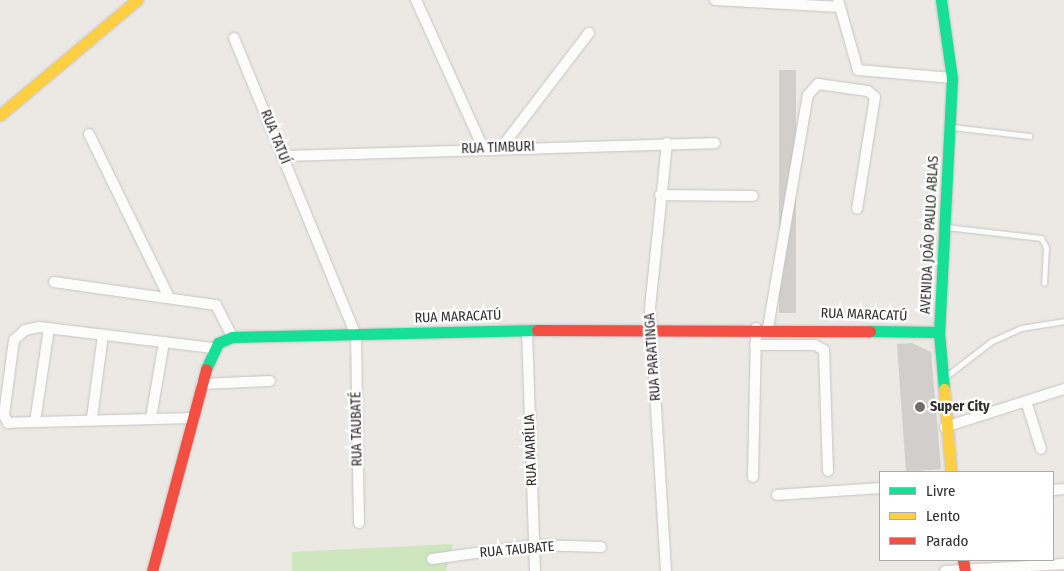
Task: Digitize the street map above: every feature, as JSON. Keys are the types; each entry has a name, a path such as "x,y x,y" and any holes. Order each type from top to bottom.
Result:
{"street":[{"path":"0,115 137,0"},
{"path":"416,0 483,148"},
{"path":"715,0 839,3 858,70 952,78"},
{"name":"AVENIDA JOÃO PAULO ABLAS","path":"941,0 952,78 940,332 945,427 951,471"},
{"path":"501,148 589,33"},
{"name":"RUA TATUÍ","path":"234,38 356,335"},
{"path":"768,328 808,95 818,84 868,91 874,97 857,209"},
{"path":"89,134 169,297"},
{"name":"RUA PARATINGA","path":"666,571 652,327 651,277 667,143"},
{"name":"RUA TIMBURI","path":"282,156 483,148 714,143"},
{"path":"660,195 753,196"},
{"path":"54,282 216,305 232,337"},
{"name":"RUA MARACATÚ","path":"213,348 232,337 652,327 940,332"},
{"path":"35,422 49,328"},
{"path":"152,571 194,418 201,384 213,348 49,328 25,330 14,340 5,419 15,424 92,418 194,418"},
{"path":"753,477 756,328"},
{"name":"RUA MARÍLIA","path":"527,330 535,571"},
{"path":"92,418 103,334"},
{"name":"RUA TAUBATÉ","path":"356,335 359,523"},
{"path":"151,418 164,342"},
{"path":"755,346 815,345 824,350 828,471"},
{"path":"201,384 270,381"},
{"path":"945,427 1064,389"},
{"path":"1026,401 1041,449"},
{"path":"776,495 879,488"},
{"name":"RUA TAUBATE","path":"432,559 534,546 601,547"},
{"path":"945,571 1064,564"}],"lane":[{"path":"951,127 1029,136"},
{"path":"946,227 1041,238 1046,247 1044,283"},
{"path":"942,380 992,341 1021,328 1064,321"}],"green space":[{"path":"453,544 446,571 292,571 292,552"}],"building":[{"path":"779,70 796,70 796,313 779,313"},
{"name":"Super City","path":"912,343 931,352 941,469 906,471 897,344"}],"traffic: fast":[{"path":"941,0 952,78 939,332 944,389"},
{"path":"206,369 218,343 232,337 537,330"},
{"path":"870,331 939,332"}],"traffic: slow":[{"path":"0,115 137,0"},
{"path":"944,389 951,471"}],"traffic: jam":[{"path":"537,330 870,331"},
{"path":"152,571 206,369"},
{"path":"963,561 965,571"}],"place":[{"name":"Super City","path":"920,407"}]}
